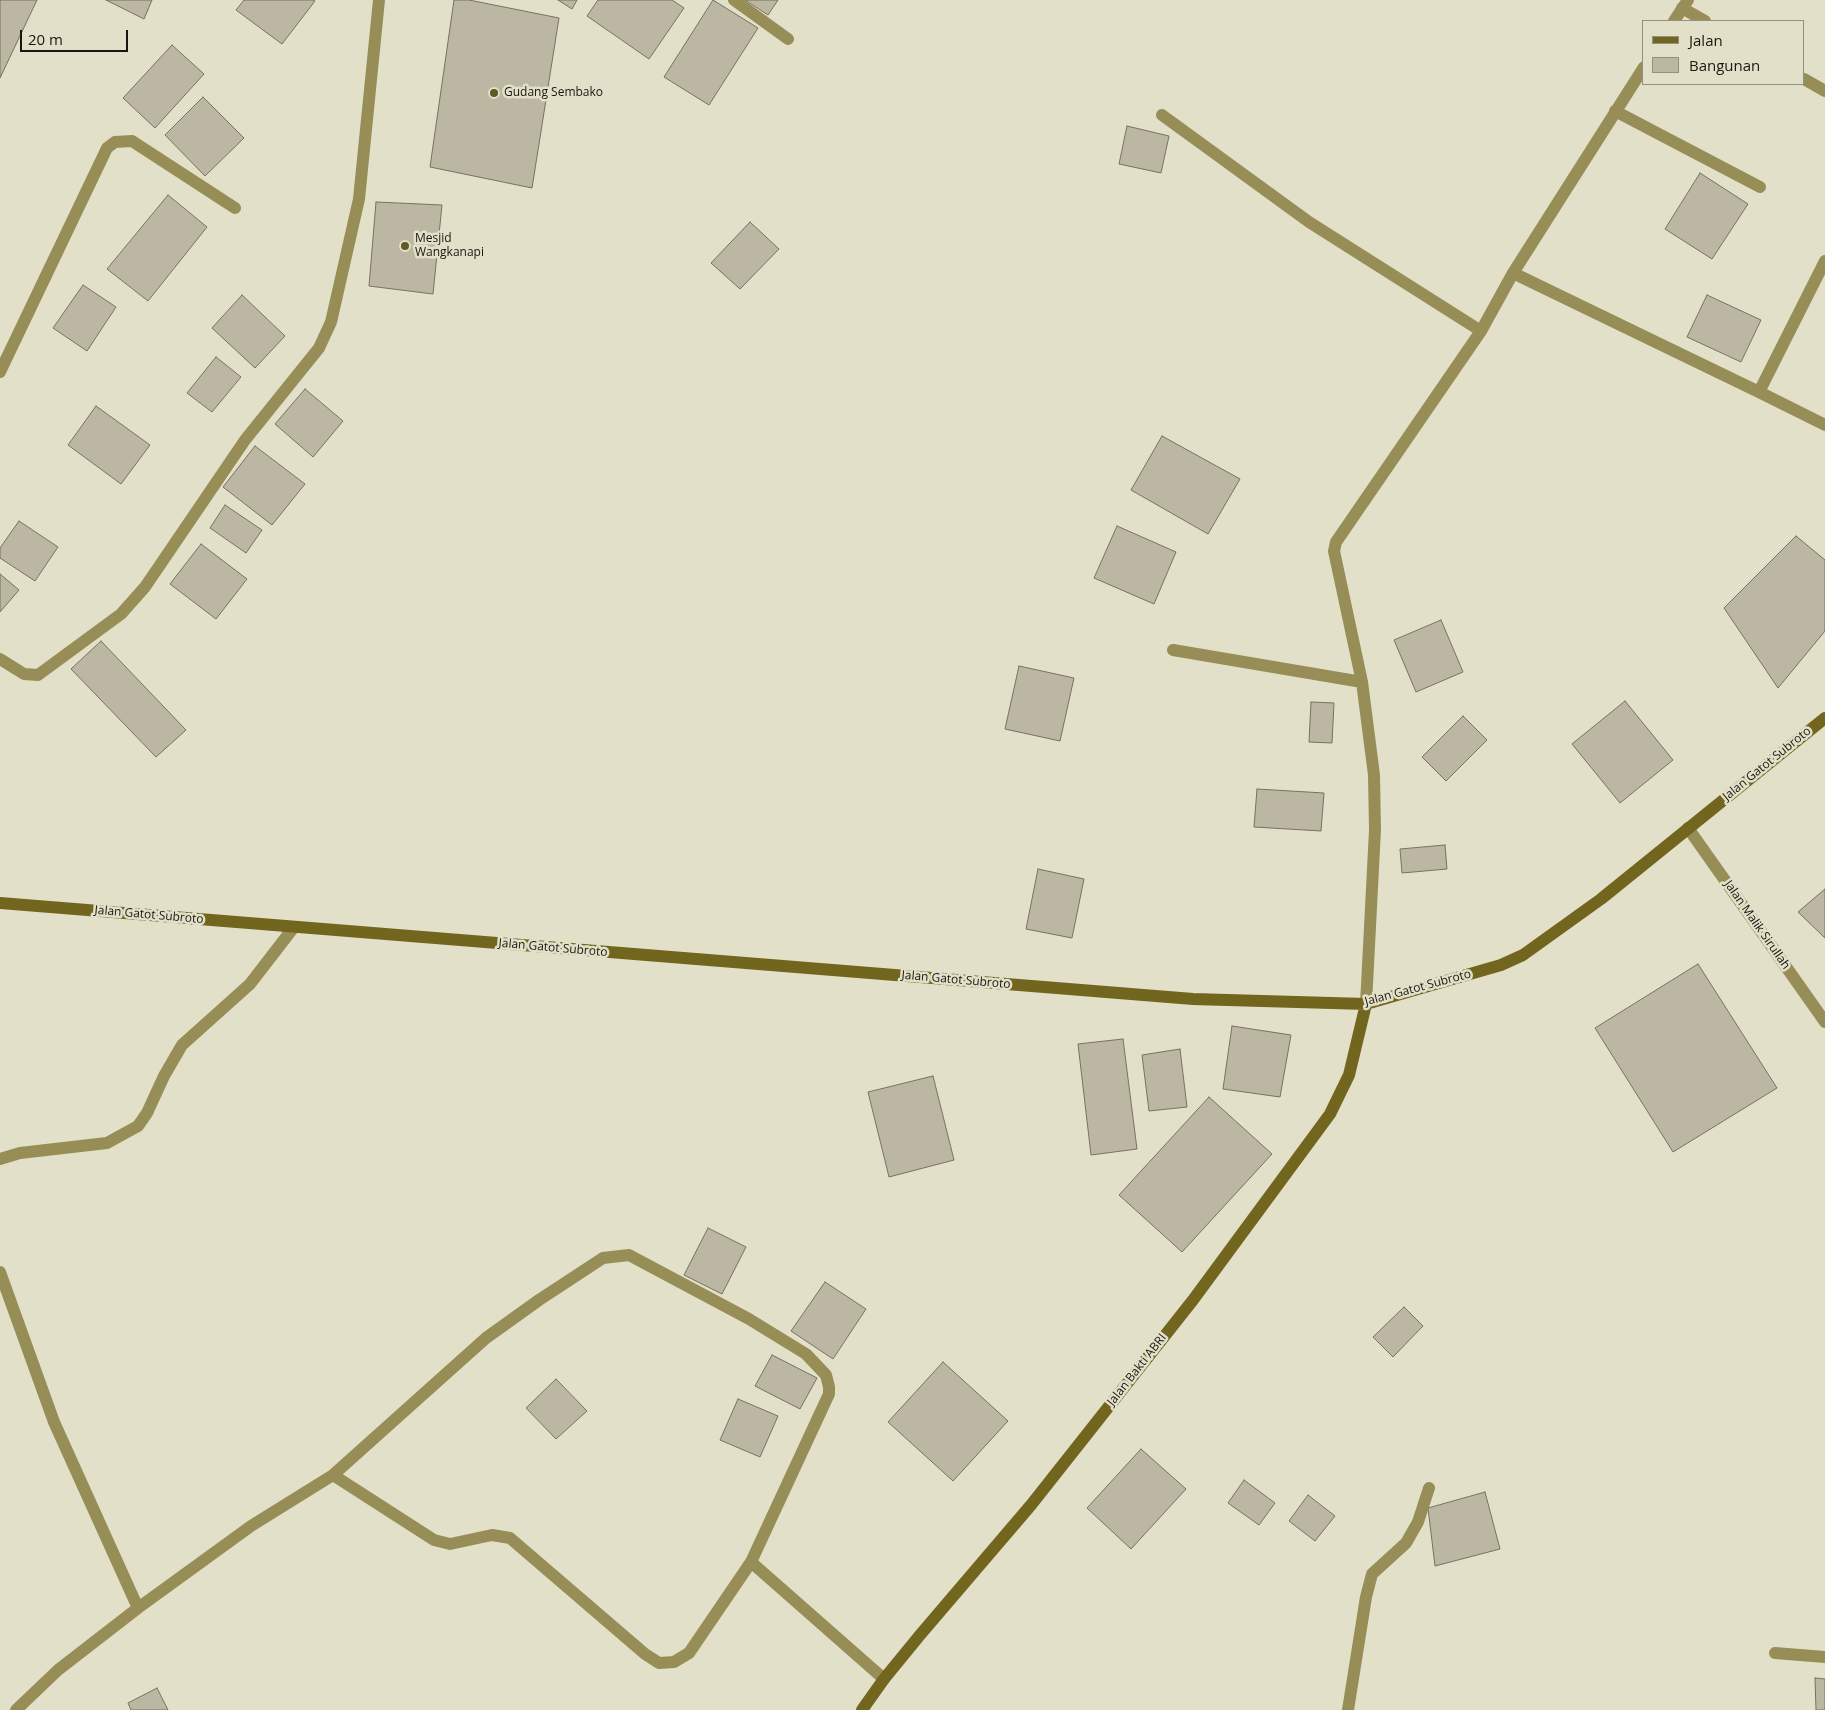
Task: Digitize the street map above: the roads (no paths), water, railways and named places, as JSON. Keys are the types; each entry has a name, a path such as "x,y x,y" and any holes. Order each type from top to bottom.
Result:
{"main road":[{"name":"Jalan Gatot Subroto","path":"0,903 1193,999 1366,1004 1512,961 1524,955 1601,899 1825,718"},
{"name":"Jalan Bakti ABRI","path":"862,1710 884,1679 1031,1504 1175,1323 1330,1114 1349,1075 1366,1004"}],"street":[{"path":"0,659 24,674 38,675 121,614 145,587 245,440 319,348 332,322 359,199 379,0"},
{"path":"734,0 788,39"},
{"path":"1675,20 1685,4 1704,20"},
{"path":"1366,1004 1375,830 1374,775 1362,682 1334,551 1336,542 1481,331 1513,273 1642,70"},
{"path":"1805,79 1825,91"},
{"path":"1615,111 1760,187"},
{"path":"1162,116 1309,222 1481,331"},
{"path":"0,372 107,148 116,142 132,141 235,208"},
{"path":"1759,392 1825,261"},
{"path":"1513,273 1825,426"},
{"path":"1173,650 1362,682"},
{"name":"Jalan Malik Sirullah","path":"1688,828 1825,1022"},
{"path":"0,1159 20,1153 107,1142 122,1136 138,1126 147,1113 164,1076 182,1044 250,984 294,927"},
{"path":"16,1710 58,1670 138,1608 251,1526 333,1474 486,1338 603,1258 629,1255 749,1320 806,1354 826,1375 829,1387 829,1394 750,1562 689,1653 674,1662 659,1664 645,1654 510,1538 492,1534 450,1544 434,1540 333,1474"},
{"path":"0,1272 54,1422 138,1608"},
{"path":"1348,1710 1366,1597 1372,1574 1406,1543 1418,1522 1429,1488"},
{"path":"750,1562 884,1679"},
{"path":"1775,1653 1825,1657"}],"place":[{"name":"Gudang Sembako","path":"494,93"},
{"name":"Mesjid Wangkanapi","path":"405,246"}]}
